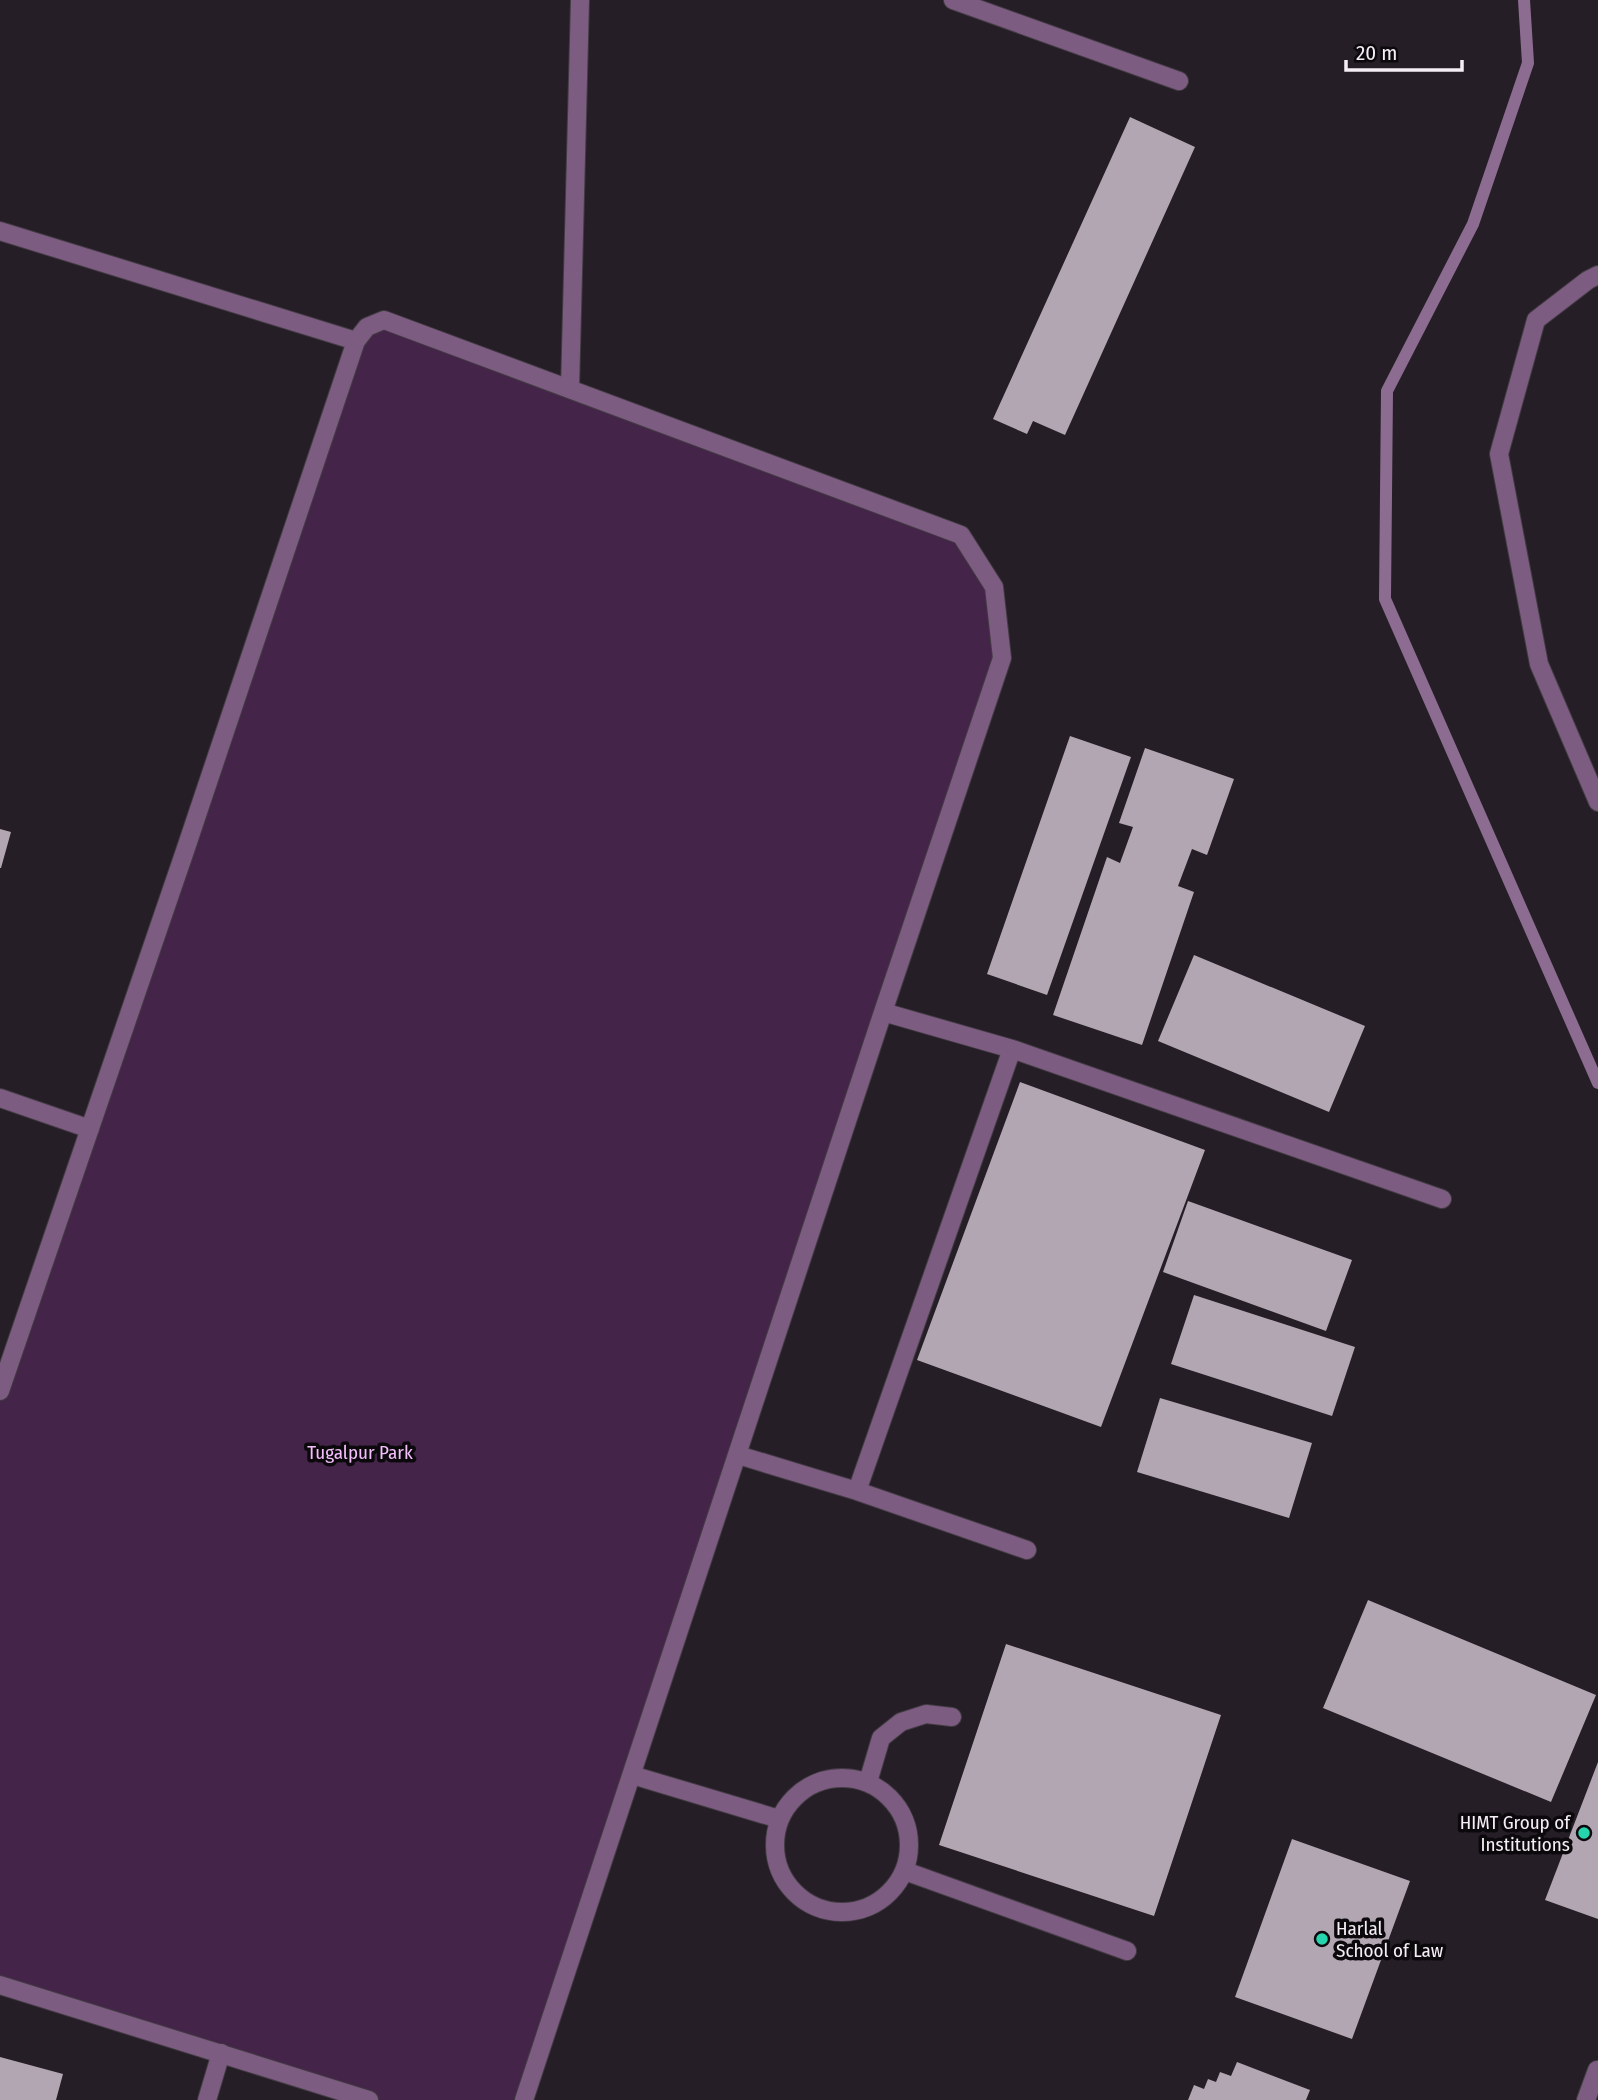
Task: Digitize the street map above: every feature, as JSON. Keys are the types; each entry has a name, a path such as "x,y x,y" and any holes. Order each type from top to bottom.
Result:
{"street":[{"path":"570,389 580,0"},
{"path":"953,0 1179,81"},
{"path":"0,230 356,341"},
{"path":"1598,275 1536,320 1499,454 1539,664 1598,802"},
{"path":"0,1391 181,864 356,341 367,327 384,320 961,535 994,587 1002,658 524,2100"},
{"path":"883,1012 1012,1049 1442,1199"},
{"path":"857,1491 1012,1049"},
{"path":"0,1098 90,1129"},
{"path":"738,1455 857,1491 1027,1550"},
{"path":"868,1782 881,1738 901,1722 926,1714 952,1717"},
{"path":"632,1775 779,1819"},
{"path":"843,1777 868,1782 891,1797 905,1819 910,1845 905,1871 890,1893 868,1908 842,1913 816,1908 793,1893 779,1871 774,1845 779,1819 794,1797 816,1782 843,1777"},
{"path":"905,1871 1127,1951"},
{"path":"0,1985 369,2100"},
{"path":"207,2100 221,2053"},
{"path":"1586,2100 1597,2070"}],"green space":[{"name":"Tugalpur Park","path":"384,320 961,535 994,587 1002,658 524,2100 369,2100 0,1985 0,1391 356,341"}],"building":[{"path":"1130,117 1195,147 1065,435 1033,421 1027,434 993,419"},
{"path":"1070,736 1131,757 1047,995 987,974"},
{"path":"1145,748 1234,779 1207,855 1192,849 1178,886 1194,892 1142,1045 1053,1015 1107,857 1120,863 1133,827 1119,823"},
{"path":"0,829 11,832 1,868 0,868"},
{"path":"1194,955 1365,1026 1329,1112 1158,1041"},
{"path":"1020,1082 1205,1150 1101,1427 917,1360"},
{"path":"1188,1201 1352,1260 1326,1331 1163,1272"},
{"path":"1194,1295 1355,1347 1332,1416 1171,1364"},
{"path":"1160,1398 1312,1443 1289,1518 1137,1472"},
{"path":"1368,1600 1596,1695 1551,1802 1323,1708"},
{"path":"1006,1644 1221,1715 1154,1916 939,1845"},
{"name":"HIMT Group of Institutions","path":"1598,1762 1598,1919 1545,1900"},
{"name":"Harlal School of Law","path":"1292,1839 1410,1881 1352,2039 1235,1997"},
{"path":"0,2057 63,2074 56,2100 0,2100"},
{"path":"1237,2062 1310,2090 1306,2100 1188,2100 1194,2085 1204,2089 1208,2079 1216,2082 1220,2072 1231,2076"}],"waterway":[{"path":"1524,0 1528,63 1473,224 1387,391 1385,599 1598,1083"}],"place":[{"name":"HIMT Group of Institutions","path":"1584,1833"},
{"name":"Harlal School of Law","path":"1322,1939"}]}
